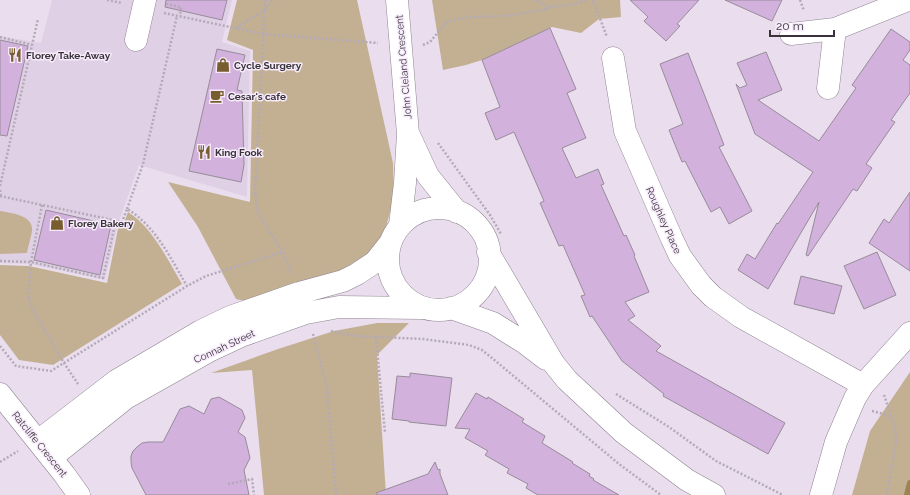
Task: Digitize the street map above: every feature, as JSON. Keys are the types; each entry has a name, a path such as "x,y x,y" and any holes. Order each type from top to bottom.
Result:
{"street":[{"name":"John Cleland Crescent","path":"395,234 405,183 408,134 397,0"},
{"path":"791,34 835,29 908,0"},
{"path":"136,40 144,4"},
{"path":"828,88 835,29"},
{"name":"Roughley Place","path":"613,58 625,131 680,256 701,285 713,297 741,317 863,385"},
{"name":"John Cleland Crescent","path":"408,134 428,176 457,212"},
{"path":"29,445 116,381 201,331 230,317 357,274 375,262 395,234 417,213 437,208 457,212 474,222 486,240 496,246 554,364 567,380 624,433 687,480 714,495"},
{"path":"395,234 388,264 394,283 406,298 422,308 442,310 460,306 476,295 486,278 490,260 496,246"},
{"name":"Connah Street","path":"51,458 126,398 211,350 241,336 306,313 339,306 422,308"},
{"path":"451,308 493,323 525,343 554,364"},
{"path":"821,495 836,442 855,398 863,385 910,333"},
{"name":"Ratcliffe Crescent","path":"0,394 29,445 51,458 79,495"}],"path":[{"path":"107,0 144,4 179,16 264,34 400,38 420,46 430,42 447,23 456,19 507,16 573,4 586,0"},
{"path":"0,190 1,196 122,222 143,164 182,7 165,3 166,0"},
{"path":"0,346 16,366 51,371 186,286 206,276 283,252 258,213 255,191 265,0"},
{"path":"235,28 265,10 272,0"},
{"path":"534,0 551,7"},
{"path":"593,0 606,31 613,58"},
{"path":"0,186 38,19"},
{"path":"0,37 32,45"},
{"path":"436,139 490,215 501,234 496,246"},
{"path":"42,205 31,262 28,292 32,307 64,363 89,401"},
{"path":"127,209 136,214 159,240 186,286"},
{"path":"0,261 31,262 104,278 116,220"},
{"path":"326,330 376,338 423,339 469,345 482,350 619,464 661,495"},
{"path":"312,331 327,388 336,495"},
{"path":"376,338 385,433"},
{"path":"884,391 895,426 896,441 887,495"},
{"path":"613,392 669,427 716,461 783,495"},
{"path":"869,411 884,414 892,419"},
{"path":"0,462 29,445"},
{"path":"228,484 252,478 254,495"}],"shaded area":[{"path":"52,0 232,0 222,42 250,51 247,197 139,165 118,224 105,280 31,264 0,263 0,36 41,43"},
{"path":"237,0 357,0 393,163 394,197 382,242 362,266 254,303 236,299 198,227 168,182 250,202 253,50 227,40"},
{"path":"432,0 620,0 621,17 599,19 581,33 552,27 482,60 443,70"},
{"path":"0,211 21,216 29,221 32,226 32,231 27,253 0,254"},
{"path":"128,212 137,218 152,235 182,284 53,365 19,360 0,335 0,265 29,266 107,283 119,224 124,223"},
{"path":"377,323 409,323 377,355 386,495 264,495 252,370 211,373 334,331"},
{"path":"910,372 910,495 852,495 870,431"}],"building":[{"path":"166,0 227,0 222,20 165,7"},
{"path":"630,0 699,0 677,24 680,26 666,41 644,21 648,17"},
{"path":"725,0 782,0 772,21"},
{"path":"550,28 576,89 567,93 586,138 562,148 576,178 598,169 604,184 601,185 624,236 626,235 635,255 634,256 649,292 625,302 635,316 628,320 661,346 656,351 785,423 768,454 663,396 664,394 622,361 592,316 590,317 581,296 585,295 563,245 559,246 540,203 544,201 514,132 496,140 485,113 500,107 482,60"},
{"path":"891,29 910,42 910,50 903,60 910,65 910,93 891,120 895,122 866,164 872,168 857,191 853,189 808,256 806,255 819,202 768,289 738,270 747,254 755,259 777,223 778,224 813,172 755,134 736,84 740,88 747,85 737,63 766,52 782,90 758,100 819,141 856,88 852,85"},
{"path":"0,40 28,46 7,136 0,135"},
{"path":"217,49 245,55 237,90 242,91 244,165 241,182 189,171"},
{"path":"688,53 724,145 719,147 752,211 729,224 720,207 711,212 685,161 682,162 669,130 683,124 660,64"},
{"path":"910,192 910,271 869,243 884,219 889,223"},
{"path":"46,210 111,225 100,275 34,260"},
{"path":"877,252 896,295 864,309 844,266"},
{"path":"801,276 842,286 834,314 794,304"},
{"path":"410,373 452,378 446,426 392,419 397,376 410,377"},
{"path":"476,393 487,399 488,397 524,419 522,422 545,436 542,443 590,474 589,476 594,479 593,480 619,495 538,495 526,488 528,484 507,473 509,469 485,455 488,451 465,438 470,429 455,428"},
{"path":"219,397 242,410 245,418 238,432 245,437 250,458 244,470 249,495 146,495 132,468 131,456 133,451 142,443 163,442 180,409 189,406 204,414 211,399"},
{"path":"435,462 438,470 440,469 440,474 448,495 377,495 376,493 428,474"}],"waterway":[{"path":"907,495 910,483"}],"place":[{"name":"Florey Take-Away","path":"15,55"},
{"name":"Cycle Surgery","path":"223,65"},
{"name":"Cesar's cafe","path":"217,96"},
{"name":"King Fook","path":"204,152"},
{"name":"Florey Bakery","path":"57,223"}]}
